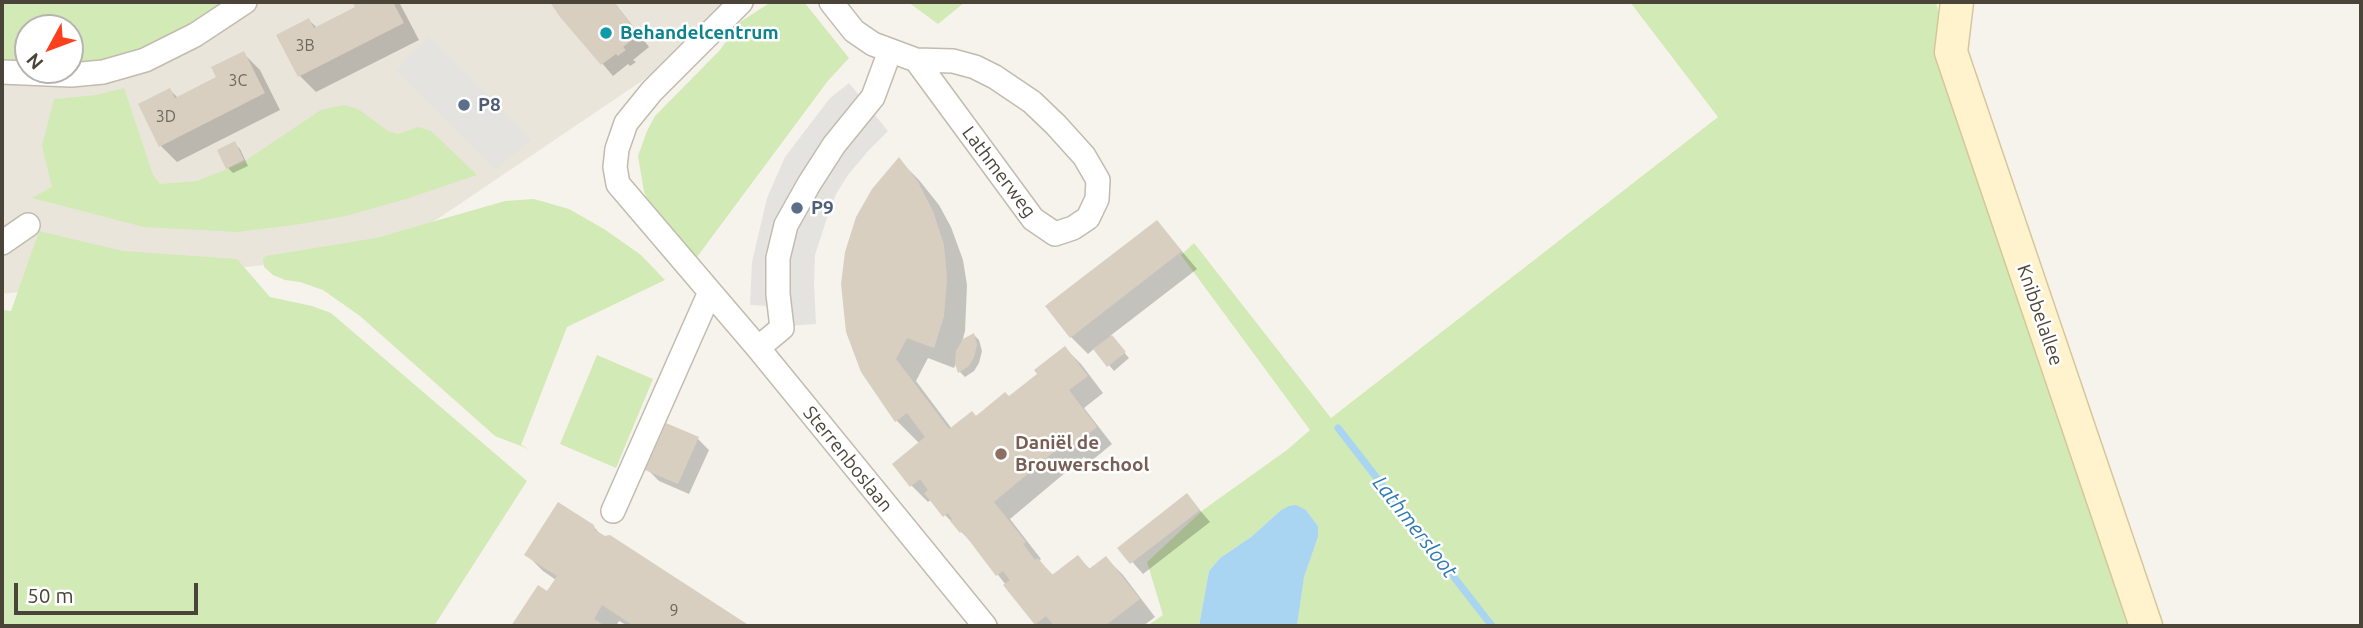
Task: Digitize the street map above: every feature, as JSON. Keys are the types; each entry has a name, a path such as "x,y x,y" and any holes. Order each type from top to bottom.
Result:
{"street":[{"path":"2,72 71,75 103,72 145,60 195,35 245,2"},
{"name":"Sterrenboslaan","path":"741,2 652,91 626,123 617,149 615,167 618,184 758,348 963,617 985,626"},
{"name":"Lathmerweg","path":"831,2 855,31 873,44 916,60 943,60 975,67 1013,90 1048,117 1084,156 1098,180 1097,199 1088,218 1073,228 1055,234 1033,219 916,60"},
{"name":"Knibbelallee","path":"1957,2 1951,52 2146,626"},
{"path":"758,348 782,328 778,258 786,225 834,145 873,96 890,51"},
{"path":"2,243 28,225"},
{"path":"613,511 710,292"}],"shaded area":[{"path":"2,2 759,2 390,251 2,294"},
{"name":"P8","path":"429,36 532,140 495,169 395,70"},
{"name":"P9","path":"849,83 888,131 848,175 836,194 827,218 815,255 816,324 772,327 768,306 750,305 752,262 767,198 785,157 830,98"}],"green space":[{"path":"2,2 228,2 177,32 123,57 84,64 84,14 14,14 14,67 2,65"},
{"path":"771,2 804,2 849,58 827,82 697,257 658,218 649,203 644,192 638,156 655,116 720,50 740,22"},
{"path":"908,2 965,2 938,24"},
{"path":"1630,2 1936,2 1947,47 2136,626 1297,626 1304,576 1318,537 1318,526 1306,510 1280,511 1251,537 1220,558 1209,571 1199,626 1147,626 1163,615 1147,562 1203,510 1287,450 1310,430 1181,255 1194,243 1331,418 1718,117"},
{"path":"124,88 153,175 160,184 197,181 242,163 321,110 343,105 358,109 388,131 398,134 418,127 431,131 477,175 346,216 237,232 144,227 32,198 52,187 42,146 54,99 96,95"},
{"path":"534,199 569,209 604,229 641,255 665,280 567,327 521,445 531,450 495,436 360,316 323,290 285,280 264,267 263,259 266,256 376,238 505,201"},
{"path":"39,231 123,251 237,259 270,297 331,313 527,481 434,626 2,626 2,310 11,311"},
{"path":"597,355 653,379 616,468 560,444"}],"water":[{"path":"1296,505 1306,510 1318,526 1318,537 1304,577 1297,626 1199,626 1209,571 1220,558 1251,537 1280,511"}],"building":[{"path":"352,2 393,2 404,23 298,77 276,35 309,18 314,28 355,7"},
{"name":"Behandelcentrum","path":"550,2 614,2 639,35 623,47 626,50 601,65"},
{"path":"244,51 265,93 159,147 138,104 170,88 175,98 216,77 211,67"},
{"path":"235,141 244,160 226,169 217,150"},
{"path":"899,157 918,182 933,211 944,245 947,278 944,316 934,348 907,338 896,359 949,429 972,411 976,416 1005,392 1009,396 1037,374 1034,370 1065,346 1088,376 1069,390 1097,427 1072,447 1067,441 994,502 1026,542 1023,544 1035,560 1038,558 1052,575 1078,555 1089,569 1106,556 1140,599 1105,626 1054,626 1046,616 1035,625 1003,585 1010,580 1003,571 996,576 962,531 960,533 950,521 952,519 948,513 943,517 924,493 928,490 920,479 910,487 892,464 925,437 907,413 895,422 861,372 846,332 841,284 845,252 856,217 872,189"},
{"path":"1157,220 1182,251 1070,338 1045,306"},
{"path":"974,333 977,345 974,357 969,366 958,373 955,364 956,351 963,339"},
{"path":"1112,335 1126,352 1107,367 1093,349"},
{"path":"666,423 699,437 678,484 645,470"},
{"path":"1187,493 1200,510 1130,564 1117,548"},
{"path":"558,502 594,525 595,530 605,536 610,535 750,626 634,626 602,605 594,619 605,626 511,626 538,585 547,591 557,576 524,555"}],"waterway":[{"name":"Lathmersloot","path":"1338,428 1492,626"}],"place":[{"name":"Behandelcentrum","path":"606,33"},
{"name":"P8","path":"464,105"},
{"name":"P9","path":"797,208"},
{"name":"Daniël de Brouwerschool","path":"1001,454"}]}
